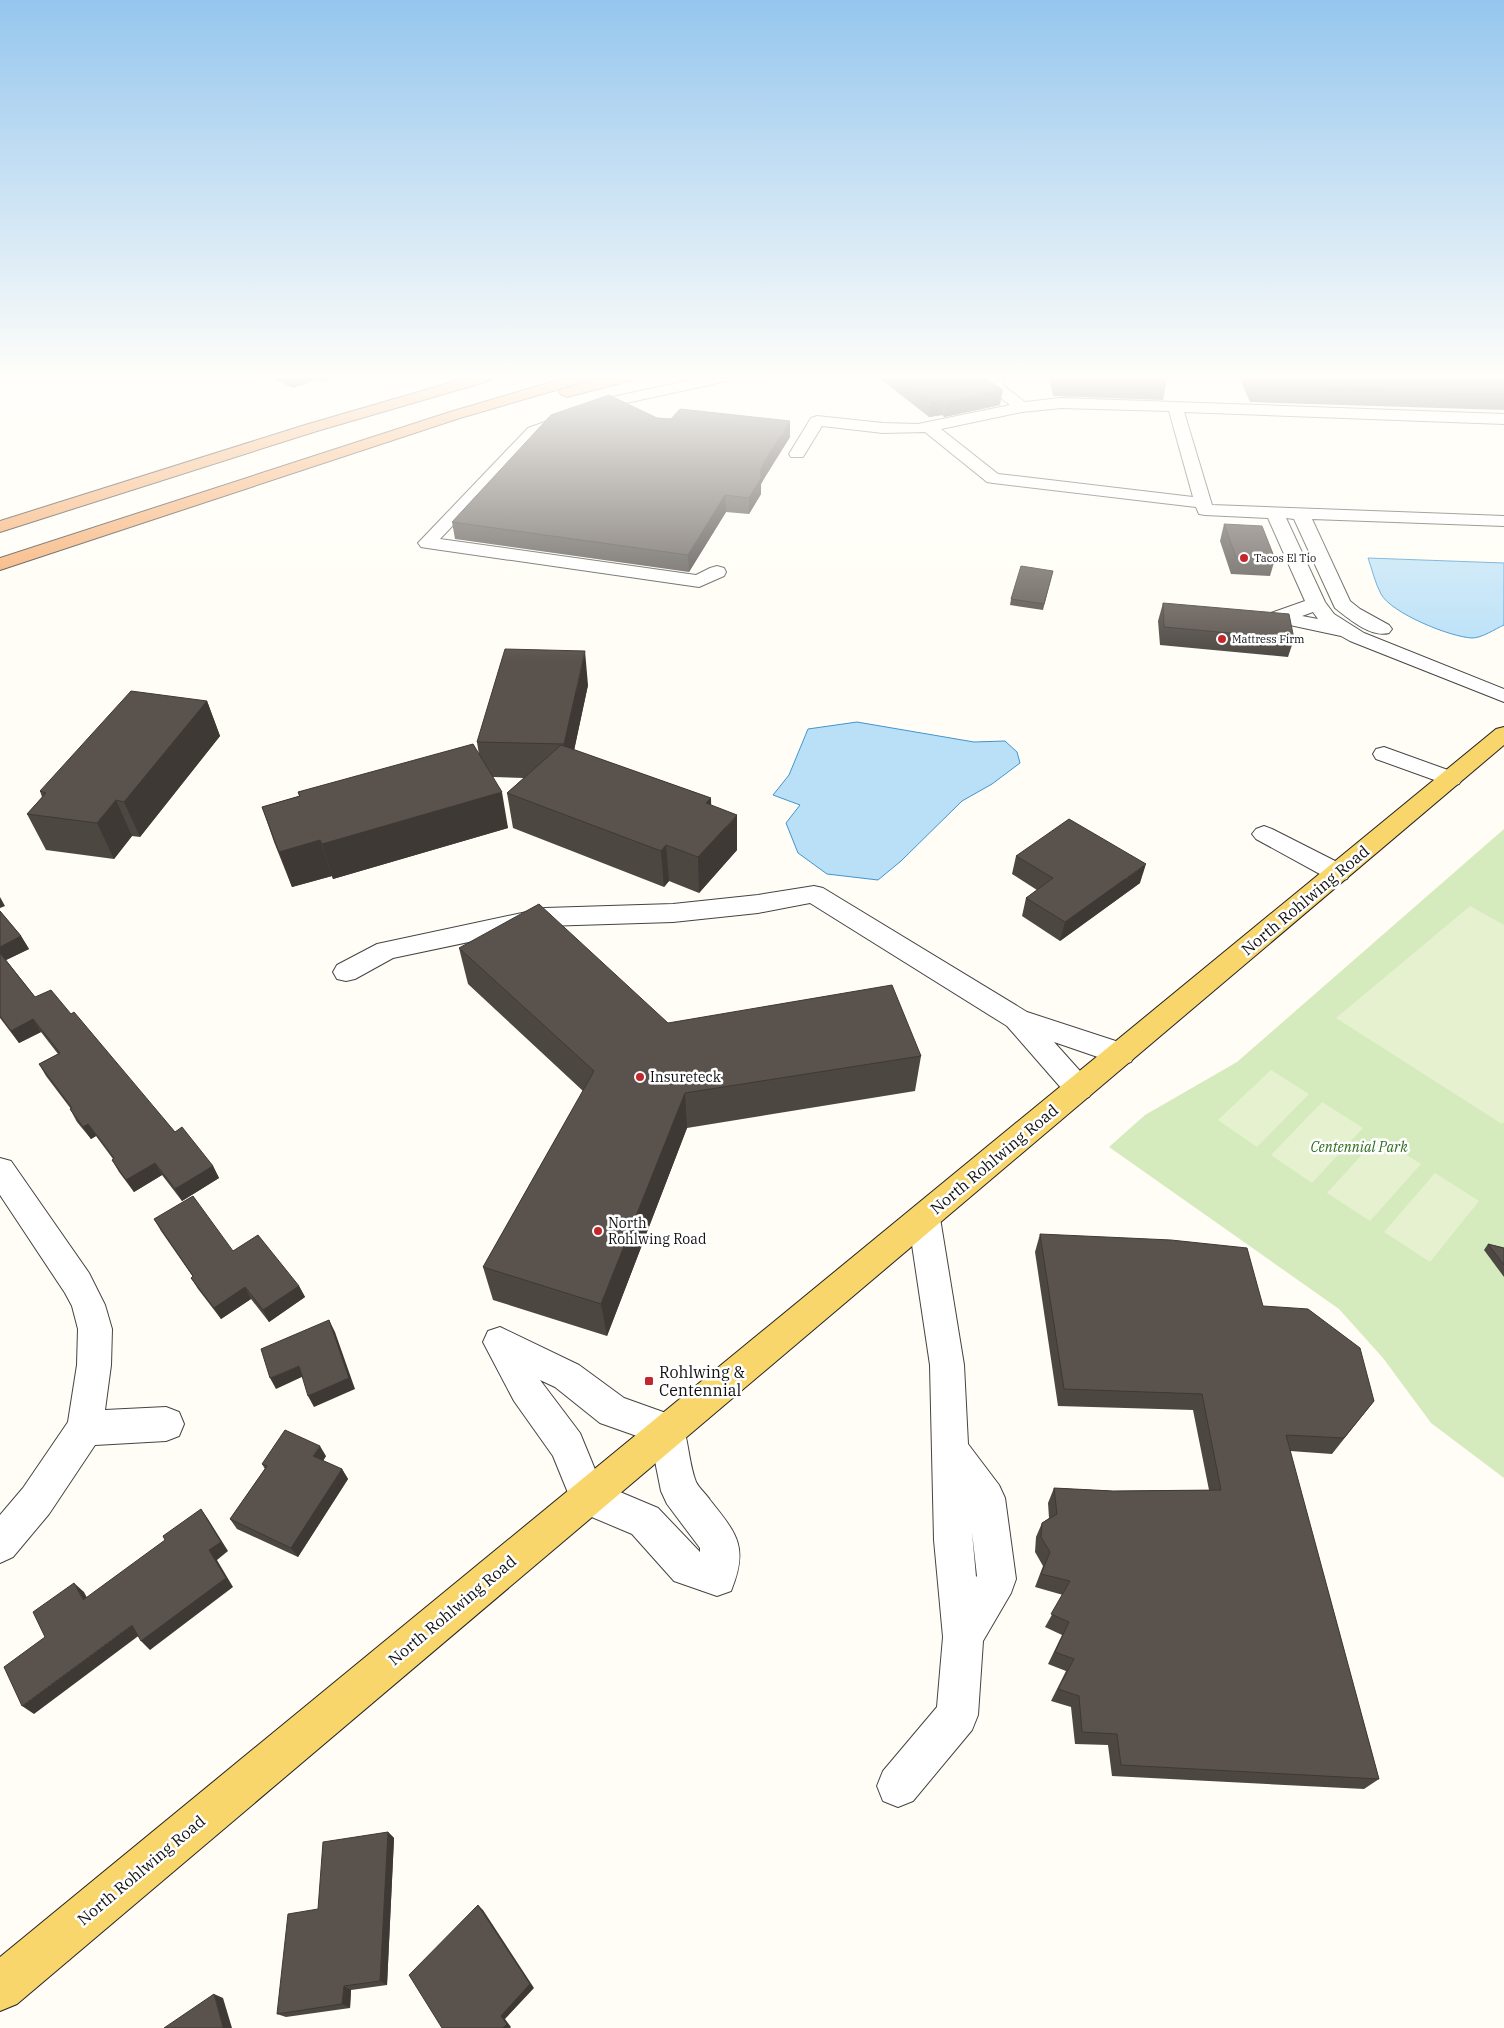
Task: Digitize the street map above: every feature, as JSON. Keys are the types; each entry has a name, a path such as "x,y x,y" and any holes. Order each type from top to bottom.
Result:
{"highway":[{"path":"0,527 174,472"},
{"path":"0,564 284,472"},
{"path":"113,528 304,472"}],"main road":[{"name":"North Rohlwing Road","path":"0,1987 1504,734"}],"street":[{"path":"496,472 427,544 699,581 717,572"},
{"path":"985,472 993,478 1203,504"},
{"path":"1194,472 1205,510 1504,522"},
{"path":"1275,514 1316,603 1327,618 1346,631"},
{"path":"1301,515 1342,604 1353,613 1376,627 1504,679"},
{"path":"1316,603 1302,610 1278,617 1346,631 1504,696"},
{"path":"1384,754 1450,779"},
{"path":"1264,834 1338,874"},
{"path":"346,972 386,950 545,917 673,913 758,904 814,894 1017,1019 1121,1054"},
{"path":"1017,1019 1079,1089"},
{"path":"0,1170 77,1284 88,1305 95,1329 94,1365 85,1428 36,1501 0,1544"},
{"path":"898,1786 957,1715 963,1637 997,1578 986,1498 951,1451 947,1365 924,1218"},
{"path":"500,1342 566,1376 612,1411 667,1430 680,1491 720,1543 716,1577 688,1567 645,1521 588,1497 567,1445 526,1389 500,1342"},
{"path":"85,1428 166,1424"}],"green space":[{"name":"Centennial Park","path":"1504,829 1504,1478 1431,1423 1383,1358 1339,1309 1109,1147 1145,1115 1237,1062"},
{"path":"1470,906 1504,925 1504,1122 1502,1124 1336,1018"},
{"path":"1271,1070 1309,1094 1257,1147 1218,1120"},
{"path":"1322,1102 1363,1128 1312,1183 1271,1155"},
{"path":"1378,1137 1421,1164 1370,1221 1327,1193"},
{"path":"1435,1173 1479,1201 1430,1262 1384,1232"}],"water":[{"path":"1368,558 1504,563 1504,625 1484,635 1472,638 1462,637 1422,623 1396,609 1381,594"},
{"path":"857,722 974,742 1005,741 1017,752 1020,763 992,784 962,801 901,861 878,880 827,874 798,853 786,823 800,805 773,795 789,775 808,729"}],"building":[{"path":"499,472 761,472 761,478 749,498 725,495 688,555 452,522"},
{"path":"1224,524 1262,526 1275,559 1236,557"},
{"path":"1021,566 1053,571 1044,604 1011,599"},
{"path":"1163,603 1289,614 1294,639 1164,627"},
{"path":"505,649 585,651 564,744 477,742"},
{"path":"131,691 207,701 124,802 116,800 97,823 27,814 46,793 40,791"},
{"path":"473,744 502,792 322,844 320,840 279,852 262,807 300,796 298,792"},
{"path":"561,745 711,798 706,803 737,815 698,857 666,845 661,851 507,793"},
{"path":"1069,819 1146,864 1065,922 1026,898 1053,878 1016,856"},
{"path":"539,904 668,1023 892,985 921,1056 685,1093 601,1304 483,1267 594,1071 459,948"},
{"path":"0,911 21,936 0,947"},
{"path":"0,953 35,997 51,990 71,1014 74,1012 175,1132 182,1127 213,1166 175,1189 155,1163 126,1180 112,1160 114,1158 88,1124 83,1127 70,1109 72,1108 39,1064 60,1053 33,1019 11,1031 0,1016"},
{"path":"193,1196 233,1251 258,1235 299,1286 263,1310 245,1287 214,1308 191,1278 193,1276 154,1219"},
{"path":"1040,1234 1171,1240 1247,1248 1263,1306 1308,1309 1360,1348 1374,1401 1344,1438 1286,1435 1379,1779 1121,1765 1117,1734 1082,1732 1079,1696 1058,1689 1074,1659 1055,1652 1069,1622 1051,1614 1070,1581 1041,1574 1050,1552 1041,1537 1042,1523 1057,1514 1054,1488 1113,1491 1221,1490 1202,1394 1064,1389"},
{"path":"1488,1244 1504,1248 1504,1265"},
{"path":"329,1320 349,1378 308,1396 299,1366 270,1378 261,1349"},
{"path":"285,1430 320,1446 313,1456 342,1469 291,1548 230,1519 267,1466 262,1464"},
{"path":"201,1509 221,1542 209,1550 226,1578 141,1641 132,1625 22,1706 4,1667 45,1637 33,1612 74,1583 83,1600 165,1540 163,1536"},
{"path":"388,1832 380,1981 344,1986 342,2004 277,2014 288,1914 318,1909 323,1842"},
{"path":"478,1905 530,1984 501,2016 507,2024 503,2028 442,2028 409,1975"},
{"path":"214,1994 223,2028 164,2028"}],"place":[{"name":"Tacos El Tio","path":"1244,558"},
{"name":"Mattress Firm","path":"1222,639"},
{"name":"Insureteck","path":"640,1077"},
{"name":"North Rohlwing Road","path":"598,1231"},
{"name":"Rohlwing & Centennial","path":"649,1381"}]}
